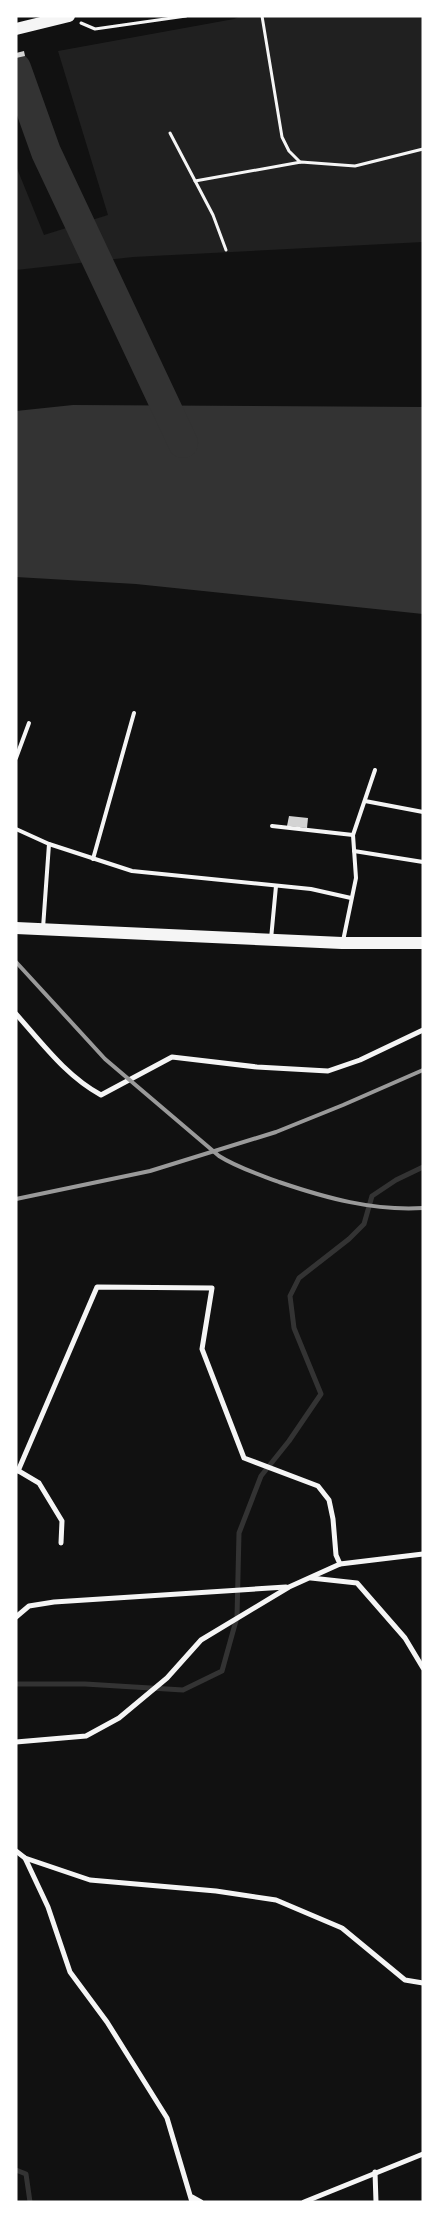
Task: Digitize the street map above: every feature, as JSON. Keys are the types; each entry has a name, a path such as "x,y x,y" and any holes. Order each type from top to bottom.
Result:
{"main road":[{"path":"16,30 68,16"},
{"path":"20,928 342,943 423,943"}],"street":[{"path":"16,1014 67,1071 82,1085 101,1095 172,1057 257,1067 328,1071 360,1060 423,1030"},
{"path":"61,1543 62,1521 39,1483 17,1470 97,1288 212,1288 202,1349 244,1458 318,1486 329,1500 333,1519 336,1555 340,1564"},
{"path":"16,1742 86,1736 119,1718 167,1678 201,1640 289,1587 340,1564 423,1554"},
{"path":"309,1578 357,1583 405,1638 423,1668"},
{"path":"16,1617 29,1606 54,1602 289,1587"},
{"path":"16,1851 25,1858 90,1880 216,1891 276,1900 342,1928 405,1980 423,1983"},
{"path":"25,1858 48,1907 70,1972 107,2022 167,2118 192,2199 201,2202"},
{"path":"304,2202 423,2154"},
{"path":"375,2172 376,2202"}],"lane":[{"path":"93,859 134,713"},
{"path":"16,758 29,723"},
{"path":"342,943 356,878 353,835 376,770"},
{"path":"365,802 423,812"},
{"path":"272,826 353,835"},
{"path":"16,828 49,844 132,872 311,889 351,898"},
{"path":"43,929 49,844"},
{"path":"354,851 423,862"},
{"path":"271,939 276,886"}],"path":[{"path":"68,16 95,29 186,16"},
{"path":"262,16 282,137 289,151 301,162"},
{"path":"170,132 213,215 226,250"},
{"path":"195,181 301,162 355,166 423,149"}],"shaded area":[{"path":"241,16 423,16 423,242 133,257 16,270 16,166 44,235 108,215 58,51 234,19"},
{"path":"73,405 423,407 423,614 136,584 16,577 16,411"}],"building":[{"path":"24,51 25,56 16,58 16,53"},
{"path":"289,816 308,818 307,828 287,826"}],"waterway":[{"path":"16,68 46,152 183,443"},
{"path":"16,1684 85,1684 183,1690 222,1671 237,1617 239,1533 261,1476 289,1441 321,1394 294,1328 290,1296 299,1278 349,1239 364,1224 372,1196 396,1180 423,1167"},
{"path":"16,2170 26,2174 30,2202"}],"railway":[{"path":"16,962 105,1059 219,1156 256,1173 332,1198 386,1207 423,1208"},
{"path":"16,1199 150,1171 276,1132 423,1070"}]}
